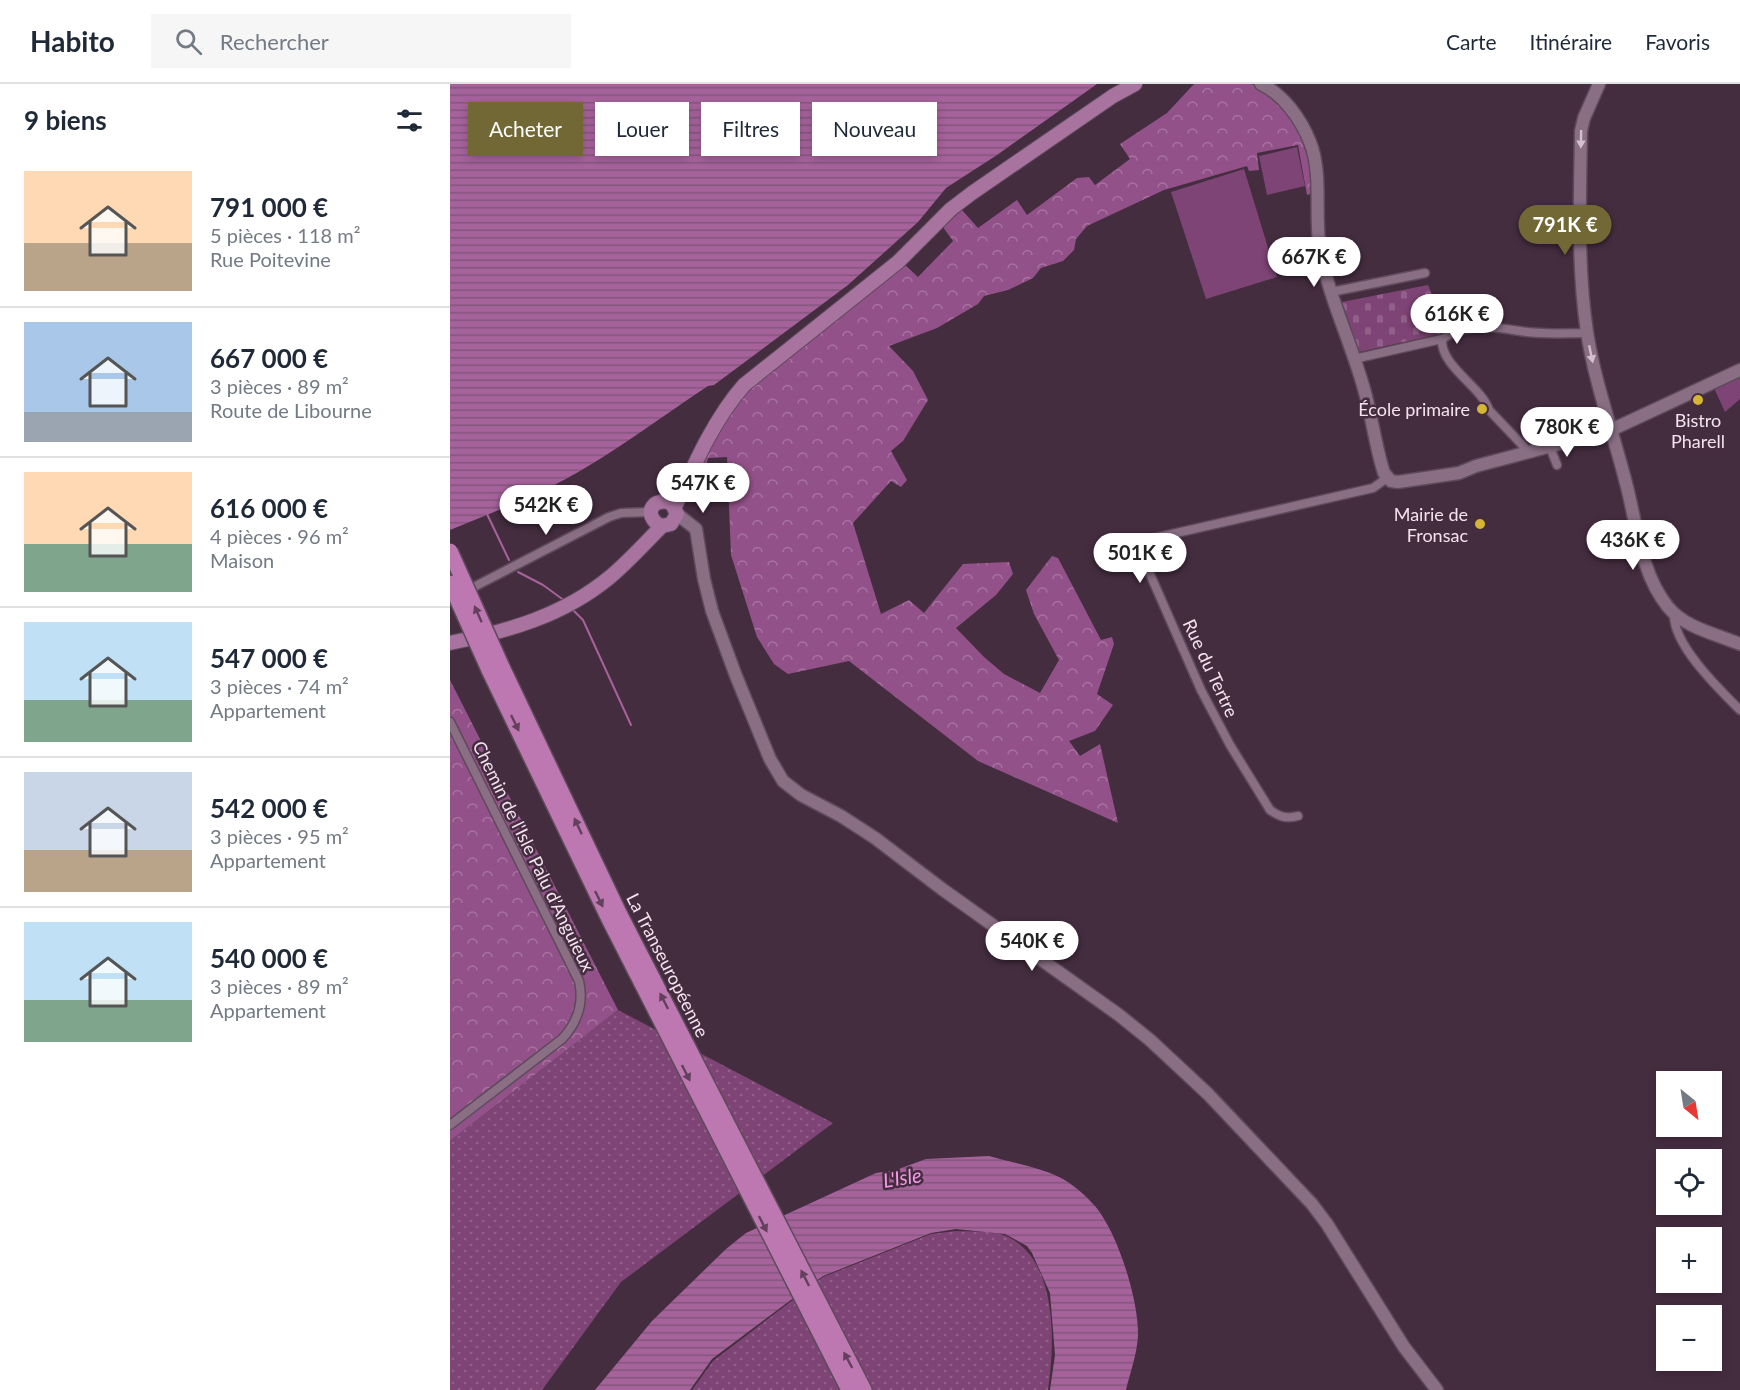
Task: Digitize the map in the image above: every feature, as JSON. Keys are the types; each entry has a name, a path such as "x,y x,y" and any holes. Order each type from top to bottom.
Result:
{"highway":[{"name":"La Transeuropéenne","path":"450,550 496,669 609,919 826,1332 849,1390"},
{"name":"La Transeuropéenne","path":"450,583 496,669"},
{"name":"La Transeuropéenne","path":"826,1332 864,1390"}],"main road":[{"path":"450,644 516,628 568,606 597,587 626,562 665,514 724,410 744,385 898,261 920,242 951,209 972,192 1113,96 1135,84"}],"street":[{"path":"1261,84 1281,98 1294,112 1310,141 1315,158 1318,238 1331,292 1354,359 1374,426 1382,466 1388,478 1398,482 1459,472 1611,430 1740,370"},
{"path":"1599,84 1584,118 1581,131 1580,245 1582,294 1587,333 1611,430 1647,567 1660,596 1674,613 1688,623 1740,644"},
{"path":"1331,292 1425,273"},
{"path":"1354,359 1442,339 1466,328 1486,326 1521,332 1587,333"},
{"path":"1442,339 1448,357 1469,385 1486,401 1489,410 1529,452"},
{"path":"1550,447 1557,465"},
{"name":"Rue du Tertre","path":"1298,816 1280,817 1270,810 1230,745 1201,690 1146,565 1141,552 1142,544 1150,539 1373,488 1388,478"},
{"path":"450,600 609,517 621,513 665,514 697,535 704,579 715,620 766,750 783,781 801,795 841,816 875,838 942,889 1119,1015 1179,1067 1312,1204 1404,1347 1437,1390"},
{"path":"1674,613 1675,626 1706,676 1740,710"},
{"name":"Chemin de l'Isle Palu d’Anguieux","path":"450,722 534,887 582,991 578,1017 571,1030 450,1125"}],"green space":[{"path":"1194,84 1250,84 1260,87 1272,96 1285,108 1300,129 1311,165 1313,193 1307,195 1298,145 1257,153 1259,170 1249,171 1247,166 1164,190 1087,226 1076,239 1074,250 1063,261 1041,268 1033,278 1008,290 984,296 978,304 937,328 889,346 913,371 928,400 903,441 891,451 907,480 901,487 891,481 853,523 881,614 909,600 924,613 963,564 1009,562 1013,574 996,595 956,628 1004,674 1040,693 1059,660 1034,614 1026,590 1052,556 1058,558 1101,640 1112,637 1114,644 1097,694 1113,705 1095,731 1069,741 1080,756 1100,744 1118,823 978,761 849,661 788,674 774,664 757,637 731,555 727,457 708,458 705,471 698,470 734,404 754,385 810,342 839,314 903,263 918,277 953,241 943,227 962,210 978,228 1017,200 1027,215 1077,178 1089,177 1095,185 1130,159 1120,144 1167,113"},
{"path":"1297,147 1305,186 1267,195 1259,156"},
{"path":"1244,169 1277,277 1206,299 1171,192"},
{"path":"1428,285 1434,299 1439,297 1443,306 1453,303 1461,326 1440,334 1359,352 1342,302"},
{"path":"1740,375 1740,399 1725,412 1714,388"},
{"path":"450,680 618,1010 450,1141"},
{"path":"618,1010 833,1123 621,1282 542,1390 450,1390 450,1141"},
{"path":"956,1231 988,1232 1006,1236 1023,1247 1035,1263 1044,1282 1049,1304 1052,1349 1048,1390 692,1390 713,1361 823,1277 931,1234"}],"water":[{"path":"450,84 1097,84 946,188 918,222 848,285 714,385 708,386 569,477 519,502 450,530"},
{"name":"L'Isle","path":"989,1156 1044,1171 1074,1186 1095,1206 1112,1233 1126,1268 1137,1321 1136,1350 1126,1390 1050,1390 1055,1355 1050,1293 1032,1253 1027,1246 1005,1234 956,1229 931,1233 823,1276 712,1359 690,1390 595,1390 652,1321 726,1249 746,1233 876,1173 896,1170 926,1159"}],"waterway":[{"path":"487,514 509,560"},
{"path":"518,572 543,585 565,601"},
{"path":"571,608 583,620 631,725"}],"place":[{"name":"Bistro Pharell","path":"1698,400"},
{"name":"École primaire","path":"1482,409"},
{"name":"Mairie de Fronsac","path":"1480,524"}]}
